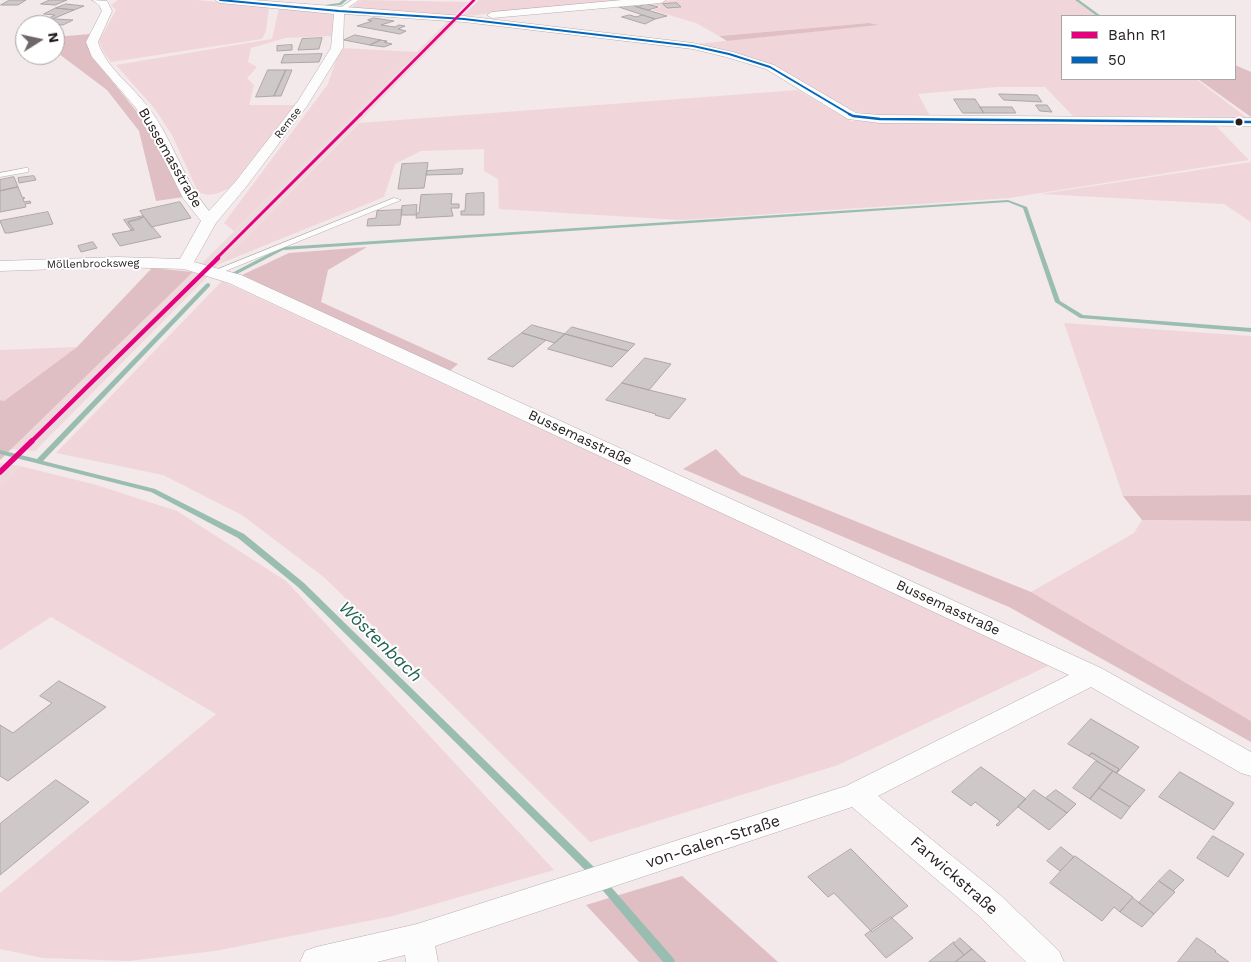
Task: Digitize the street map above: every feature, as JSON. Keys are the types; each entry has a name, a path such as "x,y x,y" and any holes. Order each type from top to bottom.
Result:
{"street":[{"name":"Bussemasstraße","path":"98,0 103,3 107,11 92,42 96,55 140,106 159,136 190,198 209,221 185,264 235,278 1092,675 1251,765"},
{"path":"220,0 339,12 464,19 651,40 729,54 770,67 853,116 871,118 1251,122"},
{"path":"464,19 532,10 662,0"},
{"name":"Remse","path":"209,221 241,184 304,103 337,48 339,12"},
{"name":"Möllenbrocksweg","path":"0,266 118,262 185,264"},
{"name":"von-Galen-Straße","path":"316,962 420,950 568,889 856,794 1092,675"},
{"name":"Farwickstraße","path":"856,794 988,904 1048,962"}],"lane":[{"path":"339,12 356,0"},
{"path":"0,175 25,170"},
{"path":"215,272 397,200"}],"shaded area":[{"path":"118,0 197,0 269,7 266,31 262,39 111,62 104,53 99,41 116,10 111,5"},
{"path":"361,0 468,2 453,17 350,8"},
{"path":"479,0 640,0 516,10 461,17"},
{"path":"678,0 1075,0 1096,15 1061,15 1061,80 1197,80 1246,117 1073,116 1045,87 997,87 918,94 930,116 871,115 850,110 774,66 732,52 697,44 877,25 869,23 719,36 696,23 652,10 661,7 644,2"},
{"path":"279,8 332,13 332,36 285,38 251,48 248,62 257,67 247,78 254,85 249,105 296,105 230,188 210,195 202,194 198,192 172,135 155,109 116,65 272,39"},
{"path":"450,19 459,20 215,268 201,264"},
{"path":"869,23 879,25 727,41 719,36"},
{"path":"90,34 92,56 141,117 160,146 184,197 156,201 139,131 107,90 65,58 65,36"},
{"path":"340,48 418,52 234,231 224,223 328,84"},
{"path":"1236,65 1251,72 1251,117 1199,80 1236,80"},
{"path":"798,90 851,121 1214,124 1249,160 1009,198 681,220 499,209 498,179 484,171 484,149 421,151 395,164 384,197 219,264 359,123"},
{"path":"1251,162 1251,222 1224,204 1041,194"},
{"path":"367,247 328,270 321,302 458,364 446,374 242,275 289,253"},
{"path":"152,268 193,272 0,460 0,400 4,401 77,347"},
{"path":"193,272 208,276 35,451 11,449"},
{"path":"222,281 1050,665 838,765 590,842 325,578 242,515 163,475 56,453"},
{"path":"1064,323 1251,336 1251,495 1123,496"},
{"path":"77,347 4,401 0,400 0,350"},
{"path":"716,449 741,475 1031,592 1251,721 1251,742 1009,607 683,469"},
{"path":"0,463 20,466 0,487"},
{"path":"20,466 93,484 177,511 286,581 554,870 393,916 215,951 129,961 43,958 0,949 0,893 216,714 51,617 0,650 0,487"},
{"path":"1251,495 1251,521 1142,520 1123,496"},
{"path":"1142,520 1251,521 1251,721 1031,592 1134,533"},
{"path":"682,876 778,962 639,962 586,905"}],"building":[{"path":"10,0 26,0 18,5 1,5"},
{"path":"50,0 67,0 55,5 41,4"},
{"path":"677,3 681,7 667,8 663,4"},
{"path":"66,4 84,6 74,10 56,8"},
{"path":"647,4 658,7 648,10 637,7"},
{"path":"631,5 667,16 655,19 616,6"},
{"path":"56,8 74,10 62,15 44,14"},
{"path":"630,15 636,17 642,15 655,19 645,24 622,17"},
{"path":"374,18 394,21 381,25 405,26 398,29 406,31 400,34 357,26 372,21 368,20"},
{"path":"65,20 73,20 65,24"},
{"path":"355,35 381,40 370,45 344,40"},
{"path":"322,38 319,49 298,50 302,39"},
{"path":"380,40 392,44 384,47 370,45"},
{"path":"292,45 292,50 277,51 277,46"},
{"path":"322,54 319,62 281,63 284,55"},
{"path":"268,70 286,70 274,96 256,97"},
{"path":"286,70 292,70 281,96 274,96"},
{"path":"999,94 1037,95 1042,102 1004,100"},
{"path":"954,99 975,99 984,113 963,113"},
{"path":"1036,105 1047,105 1052,112 1040,111"},
{"path":"980,107 1012,107 1016,113 984,113"},
{"path":"428,163 424,188 398,189 402,164"},
{"path":"463,169 462,174 426,175 427,171"},
{"path":"34,176 36,180 19,183 18,178"},
{"path":"14,177 18,187 0,191 0,180"},
{"path":"18,187 22,197 25,198 23,198 24,202 30,201 31,203 25,204 26,207 0,212 0,191"},
{"path":"484,193 484,215 461,215 461,211 465,211 466,194"},
{"path":"452,194 451,204 459,204 459,208 451,208 453,216 416,218 417,213 419,213 421,195"},
{"path":"180,202 191,218 151,227 140,211"},
{"path":"417,205 416,215 401,215 402,206"},
{"path":"402,210 400,225 367,226 368,219 376,218 377,211"},
{"path":"48,212 53,224 9,233 5,233 0,221"},
{"path":"143,216 141,219 128,222 134,230 131,230 124,220"},
{"path":"144,217 161,237 120,246 112,234 134,230 128,222"},
{"path":"93,242 97,248 81,252 78,246"},
{"path":"532,325 565,334 555,343 522,333"},
{"path":"572,327 635,344 628,351 565,334"},
{"path":"522,333 546,340 513,367 488,359"},
{"path":"565,334 628,351 612,367 548,349"},
{"path":"645,358 671,364 649,390 622,383"},
{"path":"622,383 686,399 669,419 606,400"},
{"path":"59,681 106,707 8,781 0,776 0,725 13,733 52,703 40,696"},
{"path":"1091,719 1139,747 1117,773 1119,769 1092,753 1089,756 1068,744"},
{"path":"1092,753 1119,769 1116,773 1089,756"},
{"path":"1096,761 1113,771 1090,799 1073,788"},
{"path":"981,767 1026,799 998,826 996,825 1000,821 975,802 971,806 952,792"},
{"path":"1113,771 1145,790 1130,807 1099,788"},
{"path":"1180,772 1234,803 1214,830 1159,797"},
{"path":"56,780 89,802 0,875 0,824"},
{"path":"1099,788 1130,807 1121,819 1090,799"},
{"path":"1034,790 1067,813 1049,830 1018,807"},
{"path":"1056,790 1076,804 1067,813 1046,798"},
{"path":"1213,836 1244,854 1228,877 1197,858"},
{"path":"1061,847 1074,857 1060,871 1047,861"},
{"path":"851,849 908,906 872,932 834,893 828,897 808,877"},
{"path":"1075,856 1133,897 1120,912 1114,907 1102,921 1050,883"},
{"path":"1170,870 1184,880 1173,891 1159,881"},
{"path":"1159,881 1175,892 1154,914 1139,903"},
{"path":"1133,898 1154,914 1142,927 1120,912"},
{"path":"891,917 913,938 886,958 865,935"},
{"path":"960,938 972,949 964,955 954,944"},
{"path":"1197,938 1216,951 1229,962 1178,962"},
{"path":"954,942 964,955 955,962 929,962"},
{"path":"972,949 986,962 955,962 964,955"}],"waterway":[{"path":"319,6 340,4 345,0"},
{"path":"1077,0 1098,15"},
{"path":"235,273 282,249 1008,201 1025,207 1058,302 1082,317 1251,330"},
{"path":"40,460 208,285"},
{"name":"Wöstenbach","path":"0,452 153,490 241,536 301,585 595,874"},
{"name":"Wöstenbach","path":"602,883 670,962"}],"rail line":[{"name":"R1","path":"0,472 206,270 474,0"}],"transit line":[{"name":"50","path":"220,0 339,11 464,19 693,46 729,54 770,67 853,116 880,119 1251,122"}]}
